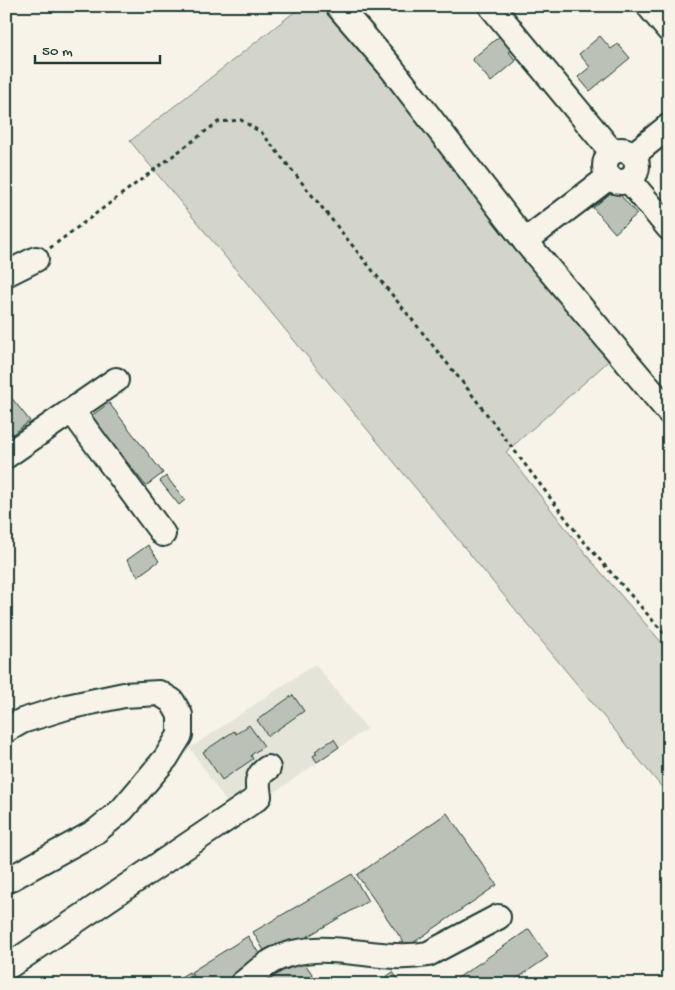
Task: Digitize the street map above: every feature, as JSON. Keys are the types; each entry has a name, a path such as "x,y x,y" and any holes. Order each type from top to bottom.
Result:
{"street":[{"path":"338,6 389,65 526,241 669,412"},
{"path":"491,6 622,153"},
{"path":"649,6 669,30"},
{"path":"669,126 604,164 669,228"},
{"path":"526,241 619,179"},
{"path":"6,274 36,259"},
{"path":"6,456 116,380"},
{"path":"72,411 163,534"},
{"path":"6,730 22,721 67,707 124,695 159,693 172,701 180,715 180,735 160,765 122,810 95,832 6,881"},
{"path":"6,968 260,796 258,779 261,773 268,768"},
{"path":"242,984 275,959 307,949 342,949 370,954 418,956 428,954 498,917"}],"path":[{"path":"36,259 218,122 241,120 262,133 467,388 580,537 669,639"}],"shaded area":[{"path":"302,6 324,6 612,358 506,452 593,563 669,651 669,796 130,141"},
{"path":"315,664 367,729 237,818 190,748"}],"building":[{"path":"507,30 519,44 509,52 516,61 491,82 472,59"},
{"path":"600,36 611,49 618,44 630,58 590,91 578,77 590,67 579,54"},
{"path":"615,189 637,214 615,233 593,208"},
{"path":"6,391 30,421 6,439"},
{"path":"109,403 163,473 146,486 91,416"},
{"path":"166,476 185,500 179,505 160,481"},
{"path":"148,545 159,561 138,576 127,560"},
{"path":"293,695 304,711 268,736 257,720"},
{"path":"249,725 264,746 251,755 253,759 222,780 203,752 234,731 236,734"},
{"path":"334,739 339,747 317,762 313,756 317,753 315,751"},
{"path":"447,813 497,885 407,947 357,875"},
{"path":"352,874 368,901 269,959 253,932"},
{"path":"529,929 548,957 509,984 449,984"},
{"path":"248,936 263,960 224,984 198,984 191,972"},
{"path":"301,958 319,984 264,984"},
{"path":"189,972 196,984 169,984"},
{"path":"393,972 401,984 376,984"}]}
